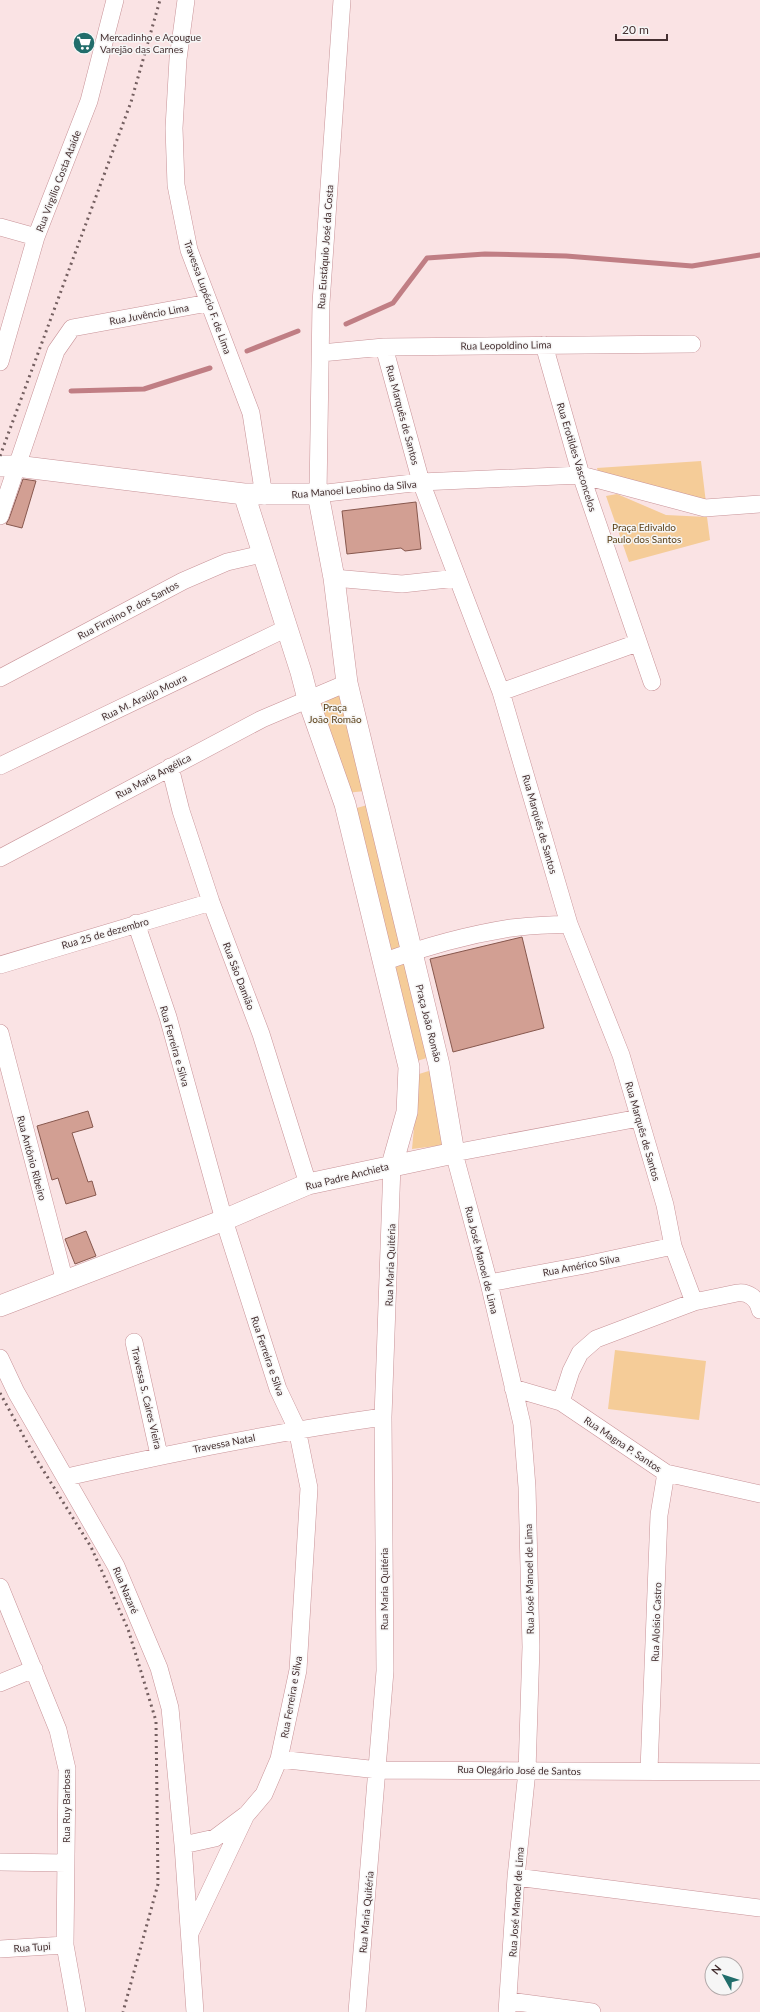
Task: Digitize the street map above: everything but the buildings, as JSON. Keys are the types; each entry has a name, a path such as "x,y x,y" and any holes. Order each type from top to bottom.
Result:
{"street":[{"name":"Rua Virgílio Costa Ataíde","path":"0,362 36,237 89,101 115,0"},
{"name":"Travessa Lupécio F. de Lima","path":"186,0 178,58 174,120 176,185 189,250 251,413 254,495"},
{"name":"Rua Eustáquio José da Costa","path":"318,494 321,303 342,0"},
{"path":"0,227 36,237"},
{"name":"Rua Juvêncio Lima","path":"0,516 8,466 56,352 72,328 208,303"},
{"name":"Rua Leopoldino Lima","path":"321,353 384,347 692,344"},
{"name":"Rua Erotildes Vasconcelos","path":"544,345 581,475 652,682"},
{"name":"Rua Marquês de Santos","path":"384,347 421,482 501,692 569,924 621,1055 665,1205 673,1246 694,1302"},
{"name":"Rua Manoel Leobino da Silva","path":"8,466 254,495 318,494 421,482 581,475 705,508 760,504"},
{"name":"Praça João Romão","path":"318,494 334,578 347,683 439,1065 454,1153"},
{"path":"254,495 262,554 287,628 308,699 345,804 409,1068 407,1112 392,1165"},
{"name":"Rua Firmino P. dos Santos","path":"0,678 183,581 226,562 262,554"},
{"path":"334,578 402,584 457,578"},
{"name":"Rua M. Araújo Moura","path":"0,766 287,628"},
{"path":"501,692 638,643"},
{"name":"Rua Maria Angélica","path":"0,858 262,719 347,683"},
{"name":"Rua São Damião","path":"170,767 181,811 211,902 261,1034 308,1184"},
{"path":"345,804 374,799"},
{"name":"Rua 25 de dezembro","path":"0,965 136,923 211,902"},
{"name":"Rua Ferreira e Silva","path":"136,923 168,1017 224,1220 278,1389 297,1429 309,1488 298,1670 279,1759 264,1794 247,1814 215,1838 183,1845"},
{"path":"383,962 412,952 474,935 513,928 569,924"},
{"name":"Rua Antônio Ribeiro","path":"0,1033 65,1282"},
{"path":"409,1068 439,1065"},
{"name":"Rua Padre Anchieta","path":"0,1306 224,1220 308,1184 392,1165 639,1118"},
{"name":"Rua José Manoel de Lima","path":"454,1153 489,1283 522,1424 528,1487 531,1647 527,1771 516,1878 508,2006"},
{"name":"Rua Maria Quitéria","path":"358,2012 385,1671 383,1417 392,1165"},
{"name":"Rua Américo Silva","path":"489,1283 585,1265 673,1246"},
{"path":"561,1402 571,1370 580,1353 596,1339 694,1302 737,1293 743,1292 751,1295 760,1310"},
{"name":"Travessa S. Caires Vieira","path":"134,1342 159,1455"},
{"name":"Rua Nazaré","path":"0,1358 16,1392 67,1477 116,1566 159,1668 170,1708 183,1845 195,2012"},
{"name":"Rua Magna P. Santos","path":"513,1388 561,1402 666,1473 760,1494"},
{"name":"Travessa Natal","path":"67,1477 159,1455 297,1429 383,1417"},
{"name":"Rua Aloísio Castro","path":"649,1770 659,1515 666,1473"},
{"name":"Rua Ruy Barbosa","path":"0,1587 58,1730 67,1769 64,1945 77,2012"},
{"path":"0,1683 34,1669"},
{"name":"Rua Olegário José de Santos","path":"279,1759 378,1770 649,1770 760,1772"},
{"path":"189,1935 247,1814"},
{"path":"0,1862 66,1863"},
{"path":"516,1878 760,1908"},
{"name":"Rua Tupi","path":"0,1949 64,1945"},
{"path":"508,2006 592,2012"}],"green space":[{"name":"Praça Edivaldo Paulo dos Santos","path":"701,461 706,503 663,494 628,479 598,473 597,468"},
{"name":"Praça Edivaldo Paulo dos Santos","path":"617,494 666,515 707,517 710,540 629,562 606,496"},
{"name":"Praça João Romão","path":"345,693 365,791 346,793 317,700"},
{"path":"371,804 405,946 389,951 353,809"},
{"path":"406,961 430,1057 417,1061 392,968"},
{"path":"432,1070 444,1145 412,1149 419,1074"},
{"path":"615,1350 706,1361 699,1420 608,1409"}],"waterway":[{"path":"346,324 393,303 427,258 485,254 566,256 692,266 760,255"},
{"path":"247,351 298,331"},
{"path":"71,391 144,389 210,368"}],"railway":[{"path":"0,456 131,102 160,0"},
{"path":"0,1393 35,1457 91,1547 128,1629 156,1721 158,1884 123,2012"}],"place":[{"name":"Mercadinho e Açougue Varejão das Carnes","path":"84,43"}]}
